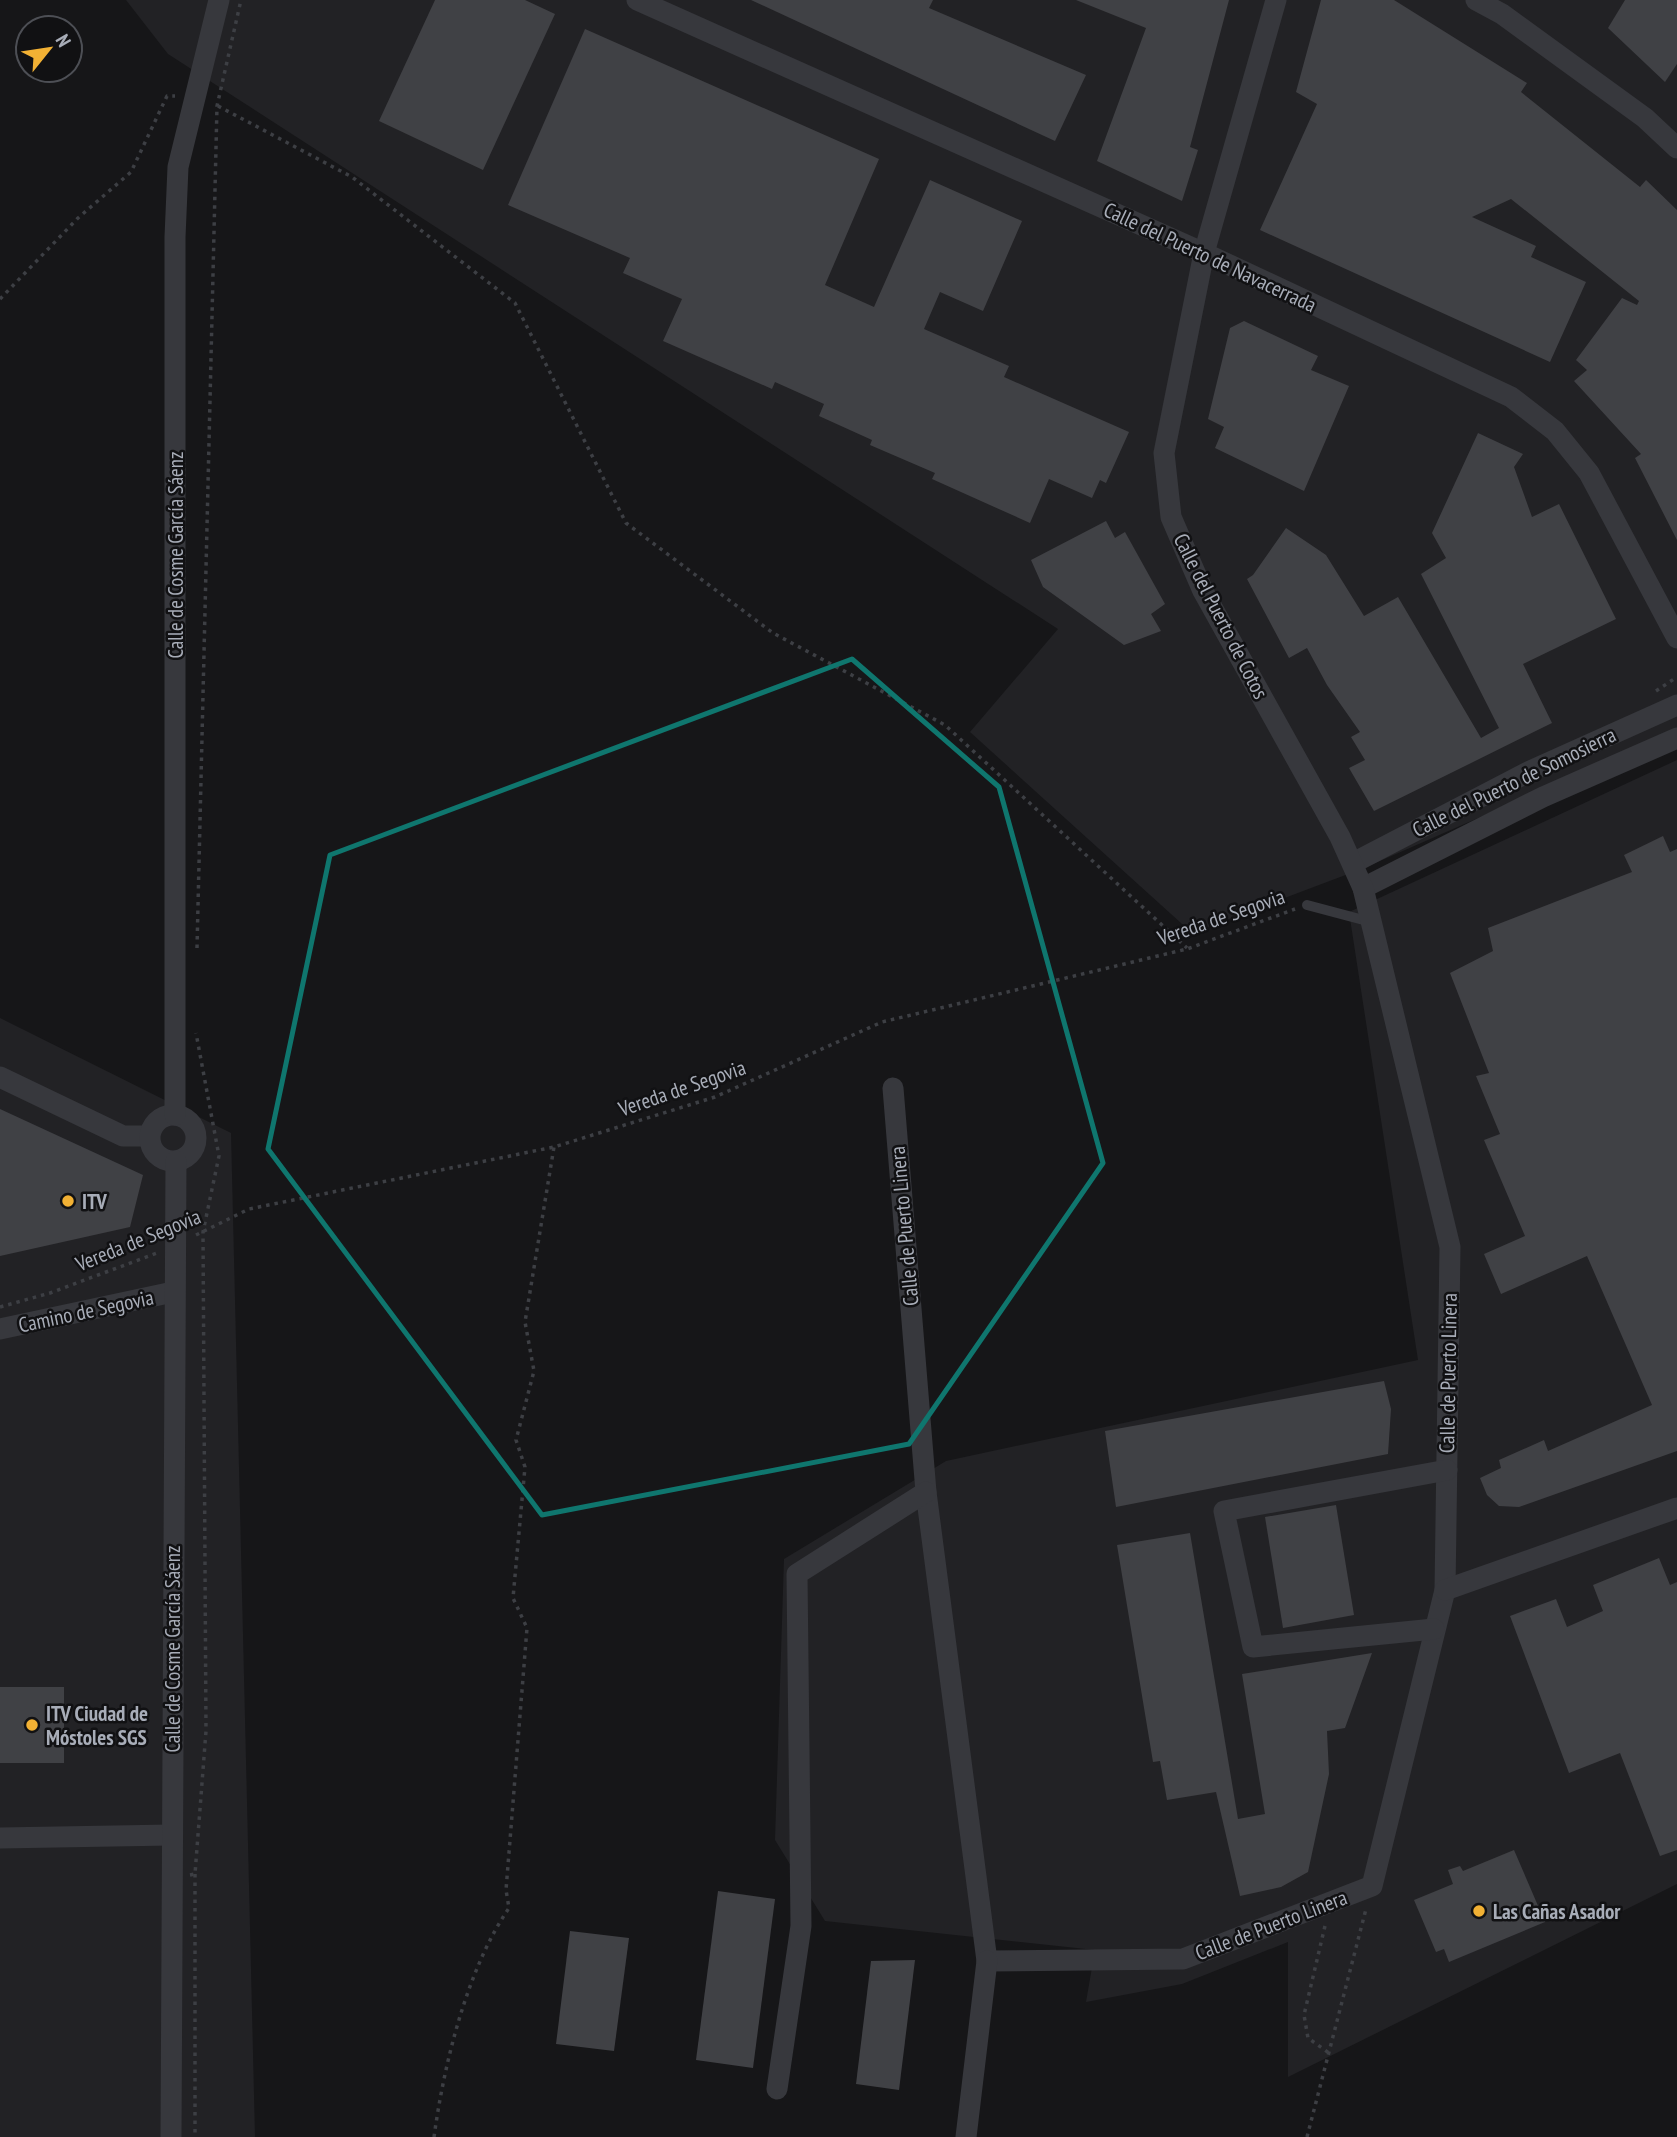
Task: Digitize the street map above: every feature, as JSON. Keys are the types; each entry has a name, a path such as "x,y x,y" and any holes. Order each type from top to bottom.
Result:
{"street":[{"name":"Calle de Cosme García Sáenz","path":"176,1115 175,237 178,167 219,0"},
{"name":"Calle del Puerto de Navacerrada","path":"636,0 1204,253 1511,397 1555,431 1589,473 1677,638"},
{"name":"Calle del Puerto de Cotos","path":"1276,0 1204,253 1164,453 1171,517 1203,591 1353,863 1363,888"},
{"path":"1476,0 1502,14 1634,110 1677,148"},
{"name":"Calle del Puerto de Somosierra","path":"1353,863 1530,771 1677,705"},
{"name":"Calle del Puerto de Somosierra","path":"1363,888 1542,797 1677,738"},
{"name":"Calle de Puerto Linera","path":"893,1088 926,1492 988,1961 1183,1959 1372,1885 1445,1590 1450,1247 1363,888"},
{"path":"0,1077 122,1136 149,1136"},
{"path":"176,1115 192,1124 196,1136 193,1150 176,1161 158,1156 152,1150 149,1136 158,1120 176,1115"},
{"name":"Calle de Cosme García Sáenz","path":"172,2137 173,1292 176,1161"},
{"name":"Camino de Segovia","path":"0,1329 173,1292"},
{"path":"1434,1629 1253,1647 1224,1511 1447,1470"},
{"path":"777,2089 801,1926 797,1574 926,1492"},
{"path":"1445,1590 1677,1508"},
{"path":"0,1838 172,1835"},
{"path":"966,2137 988,1961"}],"lane":[{"path":"1307,905 1371,922"}],"path":[{"path":"196,960 218,106 241,0"},
{"path":"0,299 78,218 131,172 166,96 196,94 352,177 515,303 626,523 773,633 945,725 1187,948"},
{"name":"Vereda de Segovia","path":"0,1307 50,1293 174,1246 249,1209 554,1147 715,1097 882,1022 1187,948 1307,905"},
{"path":"195,1028 219,1156 203,1232 206,1731 195,1874 195,2137"},
{"path":"434,2137 465,2002 496,1927 509,1908 506,1890 527,1628 513,1598 525,1467 516,1440 534,1371 525,1322 554,1147"},
{"path":"172,1880 195,1874"},
{"path":"1307,2137 1372,1885"},
{"path":"1329,2053 1308,2038 1304,2015 1316,1957 1334,1900"}],"highlighted area":[{"path":"852,659 999,787 1103,1163 909,1444 542,1515 268,1149 330,855"}],"shaded area":[{"path":"126,0 1677,0 1677,731 1364,868 1192,933 970,732 1058,629 168,54"},
{"path":"1677,760 1677,1884 1288,2077 1288,1942 1182,1984 1086,2002 1095,1950 825,1921 775,1840 784,1559 946,1461 1418,1360 1349,912"},
{"path":"0,1018 231,1133 255,2137 0,2137"}],"building":[{"path":"435,0 525,0 555,14 483,170 379,121"},
{"path":"751,0 933,0 929,8 1086,75 1055,141"},
{"path":"1076,0 1229,0 1190,147 1198,150 1182,201 1097,161 1146,28"},
{"path":"1321,0 1394,0 1527,83 1521,92 1640,187 1646,180 1677,210 1677,540 1635,458 1641,454 1574,381 1587,370 1576,360 1622,298 1637,305 1639,301 1511,199 1472,217 1536,246 1531,257 1586,282 1550,362 1260,230 1317,104 1296,92"},
{"path":"1625,0 1677,0 1677,64 1665,82 1608,28"},
{"path":"585,29 879,159 825,285 874,307 930,180 1022,221 983,311 940,292 924,329 1009,366 1004,377 1129,432 1106,483 1100,480 1092,498 1049,479 1030,523 932,479 935,473 870,445 872,440 819,416 824,404 775,382 772,389 663,341 682,299 623,273 630,258 508,205"},
{"path":"1244,321 1318,356 1311,370 1349,386 1304,491 1215,448 1224,427 1208,419 1230,328"},
{"path":"1478,433 1523,454 1514,467 1532,517 1559,504 1616,619 1523,664 1552,723 1374,811 1349,768 1365,760 1351,737 1360,732 1327,685 1307,648 1289,658 1247,579 1253,575 1286,528 1326,555 1364,616 1398,597 1481,738 1499,728 1421,574 1446,558 1432,533"},
{"path":"1106,521 1115,538 1125,532 1165,604 1151,614 1161,631 1124,645 1043,587 1031,560"},
{"path":"1663,836 1670,852 1677,849 1677,1451 1519,1507 1499,1506 1487,1495 1480,1478 1501,1468 1499,1460 1544,1440 1548,1451 1652,1405 1587,1256 1501,1294 1484,1254 1525,1236 1484,1140 1500,1134 1476,1076 1489,1073 1450,973 1493,951 1488,928 1632,872 1624,855"},
{"name":"ITV","path":"0,1109 143,1175 130,1227 0,1256"},
{"path":"1384,1381 1391,1409 1388,1454 1116,1507 1105,1431"},
{"path":"1336,1505 1354,1615 1283,1628 1265,1517"},
{"path":"1190,1533 1238,1819 1265,1814 1242,1674 1372,1653 1345,1728 1327,1731 1329,1774 1308,1872 1281,1887 1240,1896 1216,1792 1167,1800 1160,1761 1153,1762 1117,1545"},
{"path":"1659,1558 1670,1585 1677,1582 1677,1850 1660,1856 1620,1753 1569,1773 1510,1616 1556,1599 1567,1627 1603,1611 1593,1585"},
{"name":"ITV Ciudad de Móstoles SGS","path":"0,1687 64,1687 64,1763 0,1763"},
{"name":"Las Cañas Asador","path":"1514,1850 1545,1922 1449,1962 1444,1949 1436,1952 1414,1900 1453,1884 1448,1870 1460,1866 1463,1871"},
{"path":"718,1891 775,1899 753,2068 696,2060"},
{"path":"570,1931 629,1938 614,2051 556,2044"},
{"path":"915,1960 899,2090 856,2084 871,1961"}],"place":[{"name":"ITV","path":"68,1201"},
{"name":"ITV Ciudad de Móstoles SGS","path":"32,1725"},
{"name":"Las Cañas Asador","path":"1479,1911"}]}
